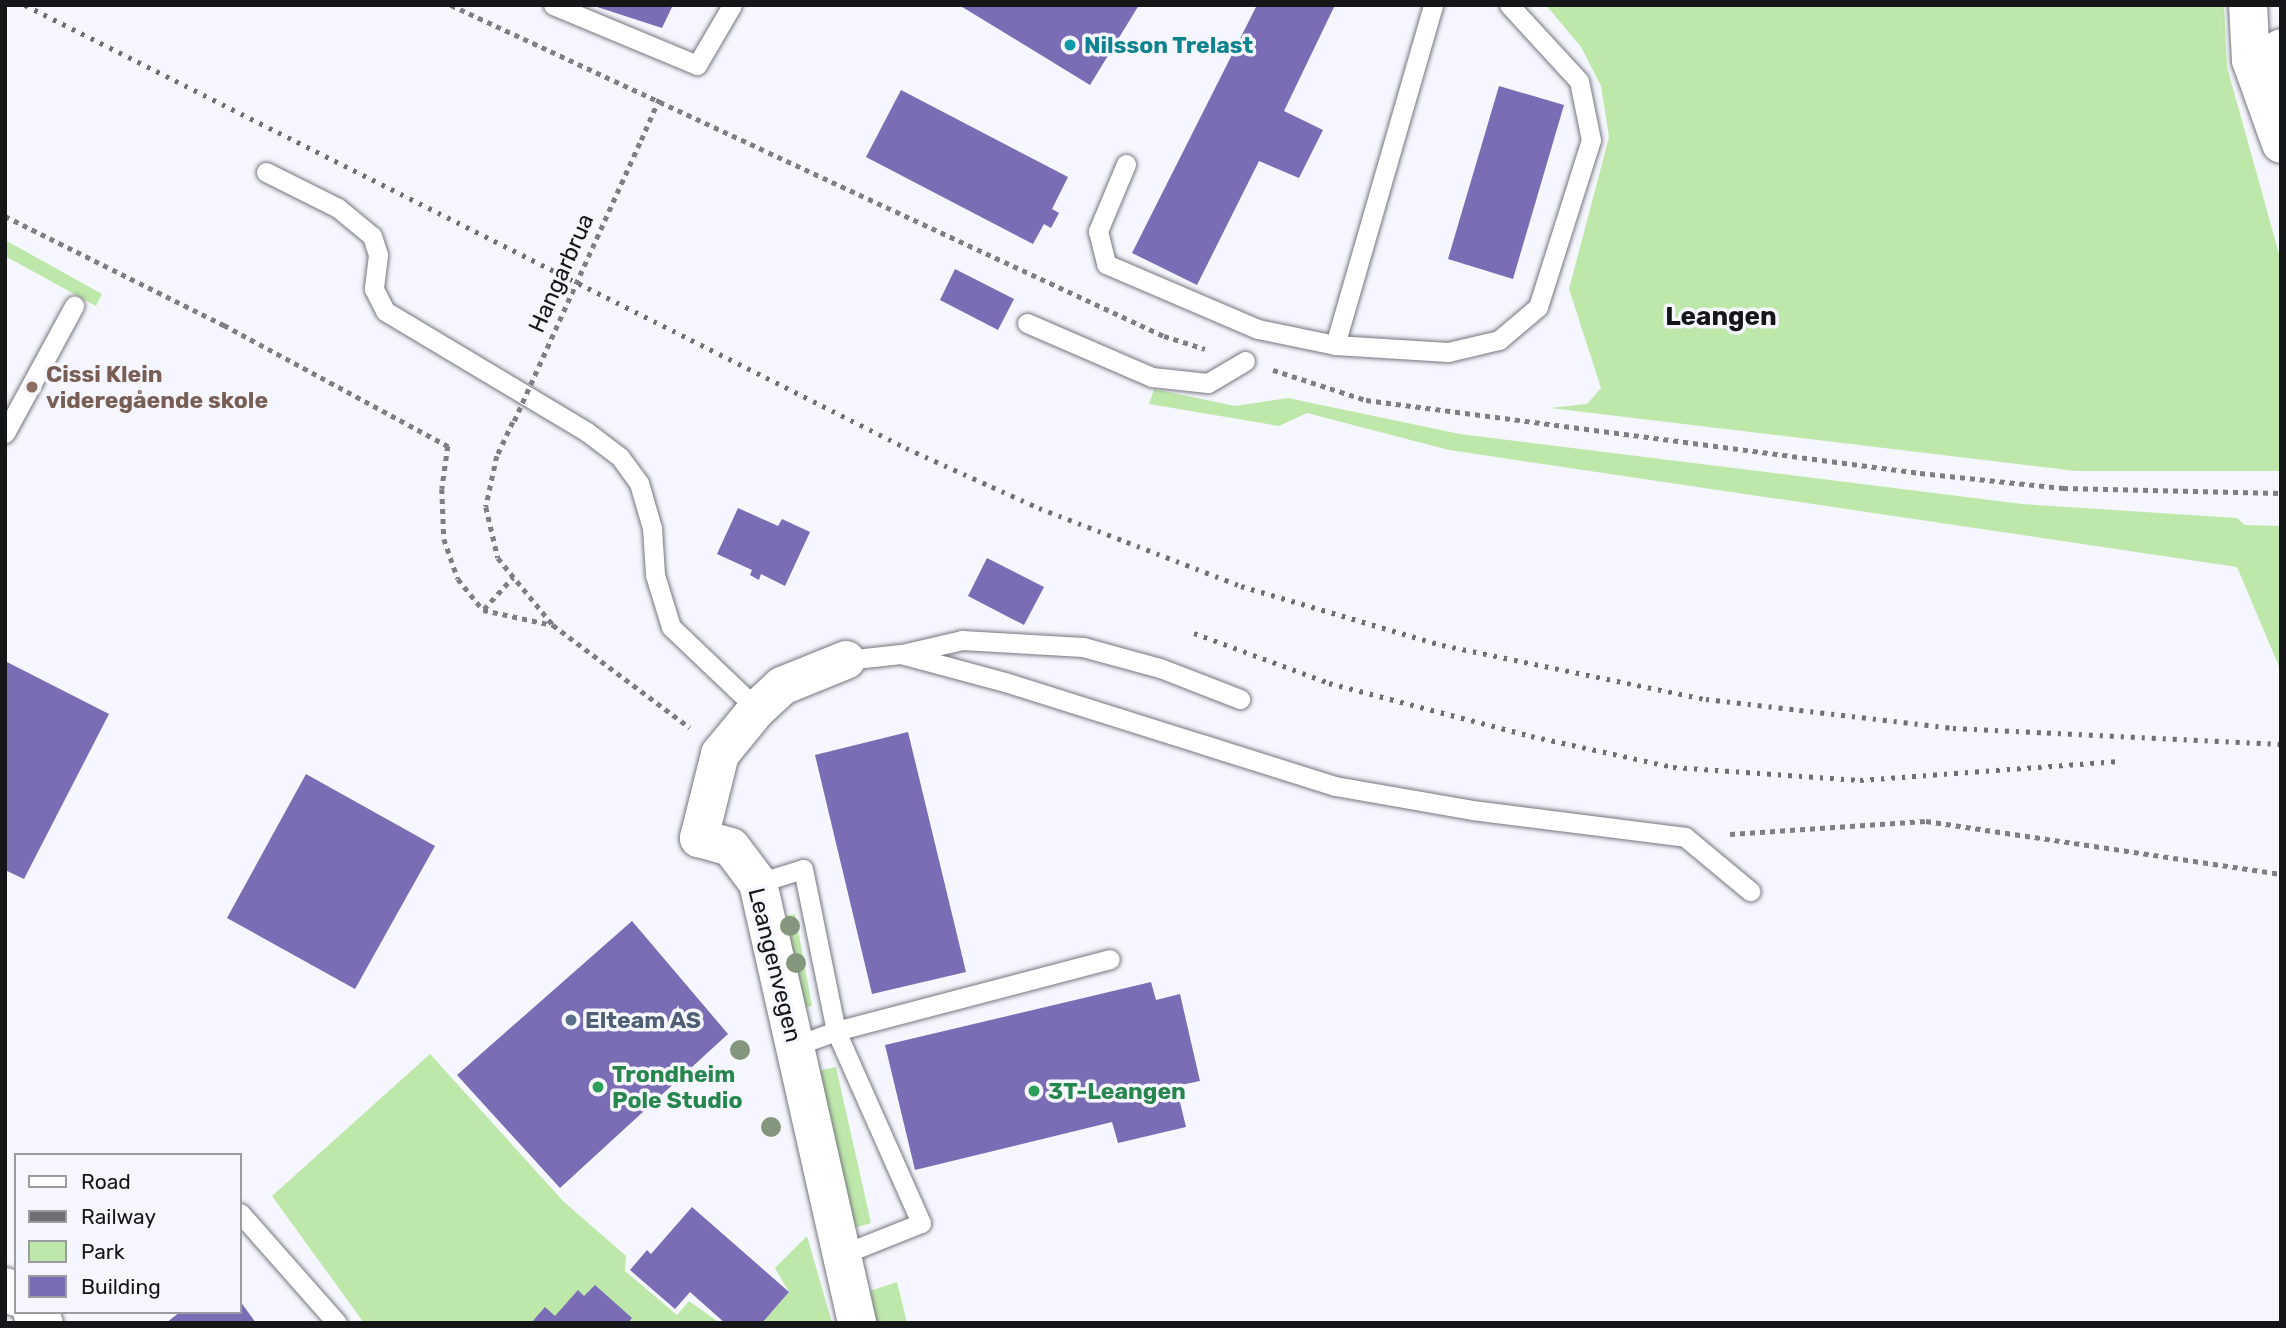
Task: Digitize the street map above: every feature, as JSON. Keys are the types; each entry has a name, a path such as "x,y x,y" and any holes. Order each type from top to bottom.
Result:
{"street":[{"path":"2248,5 2251,60 2277,131"},
{"path":"2277,131 2281,48"},
{"name":"Leangenvegen","path":"846,660 782,686 757,709 720,754 699,838 730,848 758,883 857,1323"}],"lane":[{"path":"553,5 697,65 732,5"},
{"path":"1335,345 1433,5"},
{"path":"1126,164 1098,231 1106,264 1258,329 1335,345 1448,352 1499,340 1538,307 1591,141 1579,81 1509,5"},
{"path":"266,172 338,208 372,236 378,255 374,289 385,311 587,432 620,457 639,483 652,528 655,575 671,627 757,709"},
{"path":"5,433 74,306"},
{"path":"1027,323 1152,377 1208,383 1245,361"},
{"path":"846,660 901,654 962,639 1083,647 1160,668 1240,699"},
{"path":"901,654 1005,682 1335,786 1472,810 1685,837 1750,891"},
{"path":"758,883 803,869 836,1031 921,1223 841,1255"},
{"path":"795,1046 836,1031 1110,959"},
{"path":"242,1215 337,1323"}],"path":[{"name":"Hangarbrua","path":"553,625 498,558 486,507 497,456 659,99"},
{"path":"5,216 249,337 448,446 442,489 444,539 458,579 483,610 553,625 720,754"},
{"path":"483,610 513,577"},
{"path":"1685,837 1926,821 2281,874"}],"green space":[{"path":"1546,5 2224,5 2227,67 2281,261 2281,471 2076,471 1550,408 1587,404 1601,388 1569,289 1609,137 1601,86 1581,47"},
{"path":"5,240 102,294 96,306 5,256"},
{"path":"1154,389 1235,406 1288,398 1460,434 2022,504 2237,518 2245,525 2281,526 2281,671 2237,567 1449,450 1307,413 1279,426 1149,404"},
{"path":"795,914 812,1006 798,1009 777,918"},
{"path":"430,1054 564,1202 626,1256 625,1271 677,1315 689,1301 720,1323 364,1323 272,1196"},
{"path":"836,1067 871,1223 854,1228 817,1071"},
{"path":"807,1236 832,1323 762,1323 789,1292 775,1268"},
{"path":"897,1282 907,1323 877,1323 870,1291"}],"building":[{"path":"591,5 673,5 662,28"},
{"name":"Nilsson Trelast","path":"959,5 1139,5 1090,85"},
{"path":"1257,5 1335,5 1284,111 1323,130 1299,178 1259,161 1197,285 1132,253"},
{"path":"1499,86 1564,105 1513,279 1448,259"},
{"path":"901,90 1068,177 1052,209 1059,213 1051,228 1044,224 1033,244 866,157"},
{"path":"955,269 1014,299 998,330 940,300"},
{"path":"738,508 778,526 782,519 810,532 785,586 761,574 759,580 750,575 752,570 717,554"},
{"path":"987,558 1044,587 1024,625 968,596"},
{"path":"5,661 109,714 24,879 5,870"},
{"path":"908,732 966,972 872,994 815,755"},
{"path":"306,774 435,846 355,989 227,918"},
{"path":"632,921 728,1034 560,1188 457,1075"},
{"path":"1151,982 1156,1000 1180,994 1200,1081 1176,1086 1186,1127 1118,1143 1112,1122 915,1170 885,1045"},
{"path":"692,1207 789,1292 762,1323 725,1323 690,1292 675,1309 630,1270 647,1250 651,1254"},
{"path":"595,1285 632,1318 628,1323 531,1323 545,1307 555,1316 578,1290 584,1296"},
{"path":"242,1304 256,1323 166,1323 177,1314 242,1314"}],"railway":[{"path":"25,5 906,448 1039,508 1241,586 1442,645 1706,699 1953,728 2281,744"},
{"path":"1194,633 1329,683 1531,736 1673,767 1860,780 2119,761"}],"place":[{"name":"Nilsson Trelast","path":"1070,45"},
{"name":"Cissi Klein videregående skole","path":"32,387"},
{"name":"Elteam AS","path":"571,1020"},
{"name":"Trondheim Pole Studio","path":"598,1087"},
{"name":"3T-Leangen","path":"1034,1091"}],"district":[{"name":"Leangen","path":"1721,317"}]}
